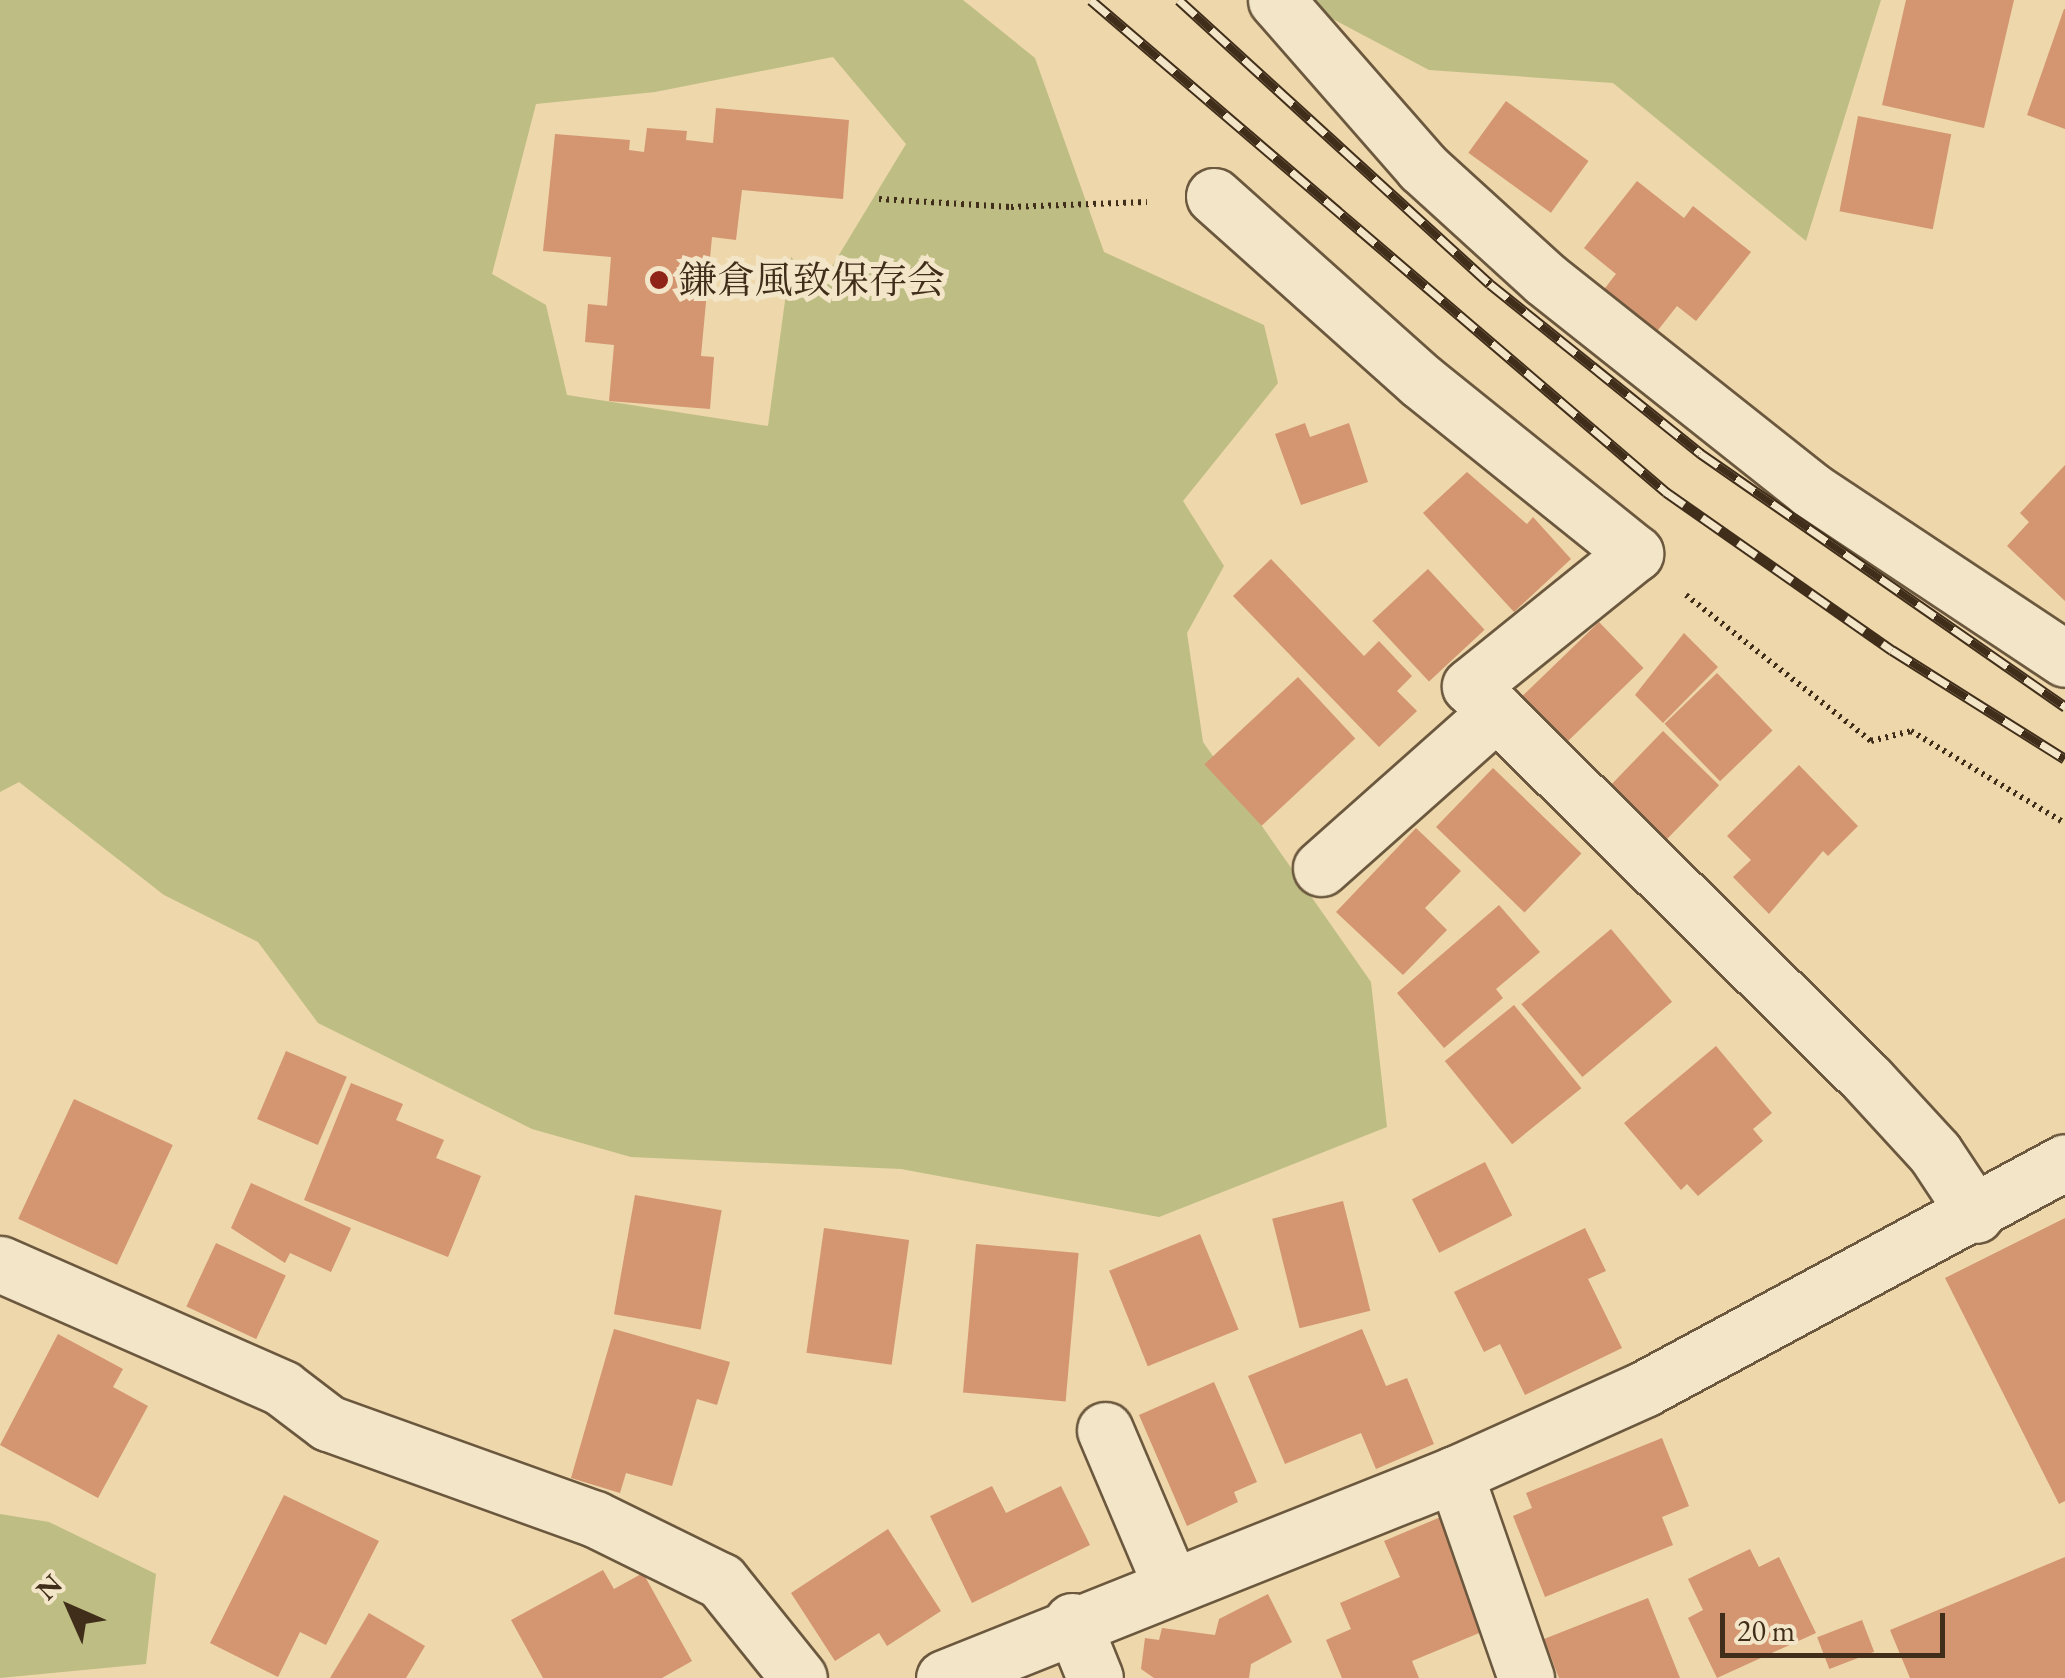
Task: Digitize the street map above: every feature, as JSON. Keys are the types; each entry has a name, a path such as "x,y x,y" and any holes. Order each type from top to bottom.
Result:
{"street":[{"path":"1276,0 1422,166 1546,280 1810,490 2065,659"},
{"path":"1214,196 1421,381 1635,552 1470,686 1868,1079 1935,1152 1976,1215"},
{"path":"1322,868 1497,712"},
{"path":"944,1678 1072,1621 1455,1474 1644,1389 1976,1215 2065,1162"},
{"path":"0,1264 282,1388 328,1423 595,1518 721,1581 799,1678"},
{"path":"1105,1430 1170,1584"},
{"path":"1455,1474 1526,1678"},
{"path":"1072,1621 1095,1678"}],"path":[{"path":"879,199 1011,207 1214,196"},
{"path":"1635,552 1871,741 1911,731 2065,824"}],"shaded area":[{"path":"0,0 963,0 1035,58 1104,252 1264,325 1278,383 1183,501 1224,566 1187,633 1203,742 1371,982 1387,1127 1159,1217 901,1169 631,1157 532,1129 318,1023 258,942 164,895 19,782 0,792","holes":["833,57 906,144 819,288 791,257 768,426 567,395 546,305 492,274 536,104 655,92"]},
{"path":"1297,0 1881,0 1806,241 1613,83 1429,70"},
{"path":"0,1514 49,1522 156,1574 146,1664 0,1678"}],"building":[{"path":"1906,0 2014,0 1984,128 1882,105"},
{"path":"2065,9 2065,129 2027,115"},
{"path":"1506,101 1589,161 1551,213 1468,153"},
{"name":"鎌倉風致保存会","path":"716,108 849,120 843,199 742,190 736,240 712,237 701,356 714,357 710,409 609,401 614,345 585,342 588,304 607,306 611,257 543,251 555,134 630,140 629,150 644,152 647,128 687,131 686,140 713,143"},
{"path":"1858,116 1951,134 1933,229 1839,211"},
{"path":"1637,181 1684,218 1693,206 1751,252 1696,321 1677,306 1651,339 1598,297 1616,274 1584,248"},
{"path":"1305,423 1310,437 1349,423 1368,482 1301,505 1275,434"},
{"path":"2065,465 2065,601 2007,546 2029,522 2020,513"},
{"path":"1467,472 1527,524 1533,517 1571,559 1514,612 1423,513"},
{"path":"1271,559 1364,656 1379,641 1412,676 1397,691 1417,711 1379,747 1233,596"},
{"path":"1428,569 1485,630 1429,682 1372,621"},
{"path":"1599,622 1643,668 1564,745 1519,699"},
{"path":"1684,633 1718,667 1663,723 1635,695"},
{"path":"1717,673 1773,731 1720,781 1664,724"},
{"path":"1298,677 1355,738 1262,826 1204,764"},
{"path":"1663,731 1719,785 1666,840 1610,786"},
{"path":"1799,765 1858,826 1828,856 1823,851 1769,914 1733,877 1751,860 1727,836"},
{"path":"1493,768 1581,853 1525,912 1436,827"},
{"path":"1416,828 1461,871 1425,908 1447,930 1403,975 1336,912"},
{"path":"1499,905 1540,952 1496,989 1503,998 1444,1048 1397,993"},
{"path":"1611,929 1672,1002 1582,1077 1521,1004"},
{"path":"1514,1005 1581,1088 1512,1144 1445,1061"},
{"path":"1716,1046 1772,1113 1753,1129 1763,1141 1698,1196 1687,1184 1681,1190 1624,1123"},
{"path":"286,1051 347,1077 318,1145 257,1119"},
{"path":"351,1083 403,1104 396,1120 444,1140 436,1158 481,1176 448,1257 304,1200"},
{"path":"74,1099 173,1145 117,1265 18,1219"},
{"path":"1485,1162 1512,1215 1439,1253 1412,1199"},
{"path":"251,1183 351,1228 331,1272 290,1253 285,1263 231,1228"},
{"path":"635,1195 722,1210 701,1329 614,1314"},
{"path":"1343,1201 1370,1311 1300,1328 1272,1219"},
{"path":"2065,1218 2065,1501 2059,1504 1945,1278"},
{"path":"824,1228 909,1240 892,1365 806,1353"},
{"path":"1585,1228 1606,1271 1588,1279 1622,1348 1525,1395 1500,1344 1484,1352 1454,1292"},
{"path":"1200,1234 1239,1329 1148,1366 1109,1271"},
{"path":"216,1243 286,1276 256,1339 186,1306"},
{"path":"976,1244 1079,1253 1066,1401 963,1392"},
{"path":"614,1329 730,1362 717,1405 697,1399 672,1486 626,1473 620,1493 571,1478"},
{"path":"1362,1329 1386,1386 1407,1378 1434,1444 1376,1469 1361,1433 1285,1464 1248,1376"},
{"path":"58,1334 123,1369 113,1387 148,1406 98,1498 0,1445"},
{"path":"1214,1382 1257,1482 1234,1492 1238,1502 1187,1526 1139,1415"},
{"path":"1662,1438 1689,1506 1662,1517 1673,1545 1545,1597 1513,1516 1532,1508 1526,1493"},
{"path":"992,1486 1006,1513 1061,1486 1090,1545 972,1603 930,1516"},
{"path":"284,1495 379,1541 326,1645 300,1632 278,1677 210,1643"},
{"path":"1443,1516 1484,1631 1412,1661 1419,1678 1342,1678 1326,1640 1351,1629 1340,1603 1400,1577 1384,1541"},
{"path":"888,1529 941,1611 887,1646 879,1633 835,1661 791,1593"},
{"path":"1750,1549 1759,1567 1779,1557 1816,1633 1717,1678 1688,1618 1703,1610 1688,1579"},
{"path":"2065,1557 2065,1678 1910,1678 1890,1630"},
{"path":"603,1570 614,1589 643,1573 692,1661 662,1678 543,1678 511,1620"},
{"path":"1268,1594 1292,1642 1251,1664 1249,1678 1154,1678 1141,1669 1145,1638 1159,1640 1162,1628 1215,1635 1219,1619"},
{"path":"1648,1598 1680,1678 1559,1678 1544,1639"},
{"path":"369,1613 425,1646 406,1678 330,1678"},
{"path":"1862,1620 1874,1652 1829,1669 1817,1637"}],"railway":[{"path":"1091,0 1666,492 1892,650 2065,759"},
{"path":"1179,0 1490,284 1700,453 2065,707"}],"place":[{"name":"鎌倉風致保存会","path":"659,280"}]}
